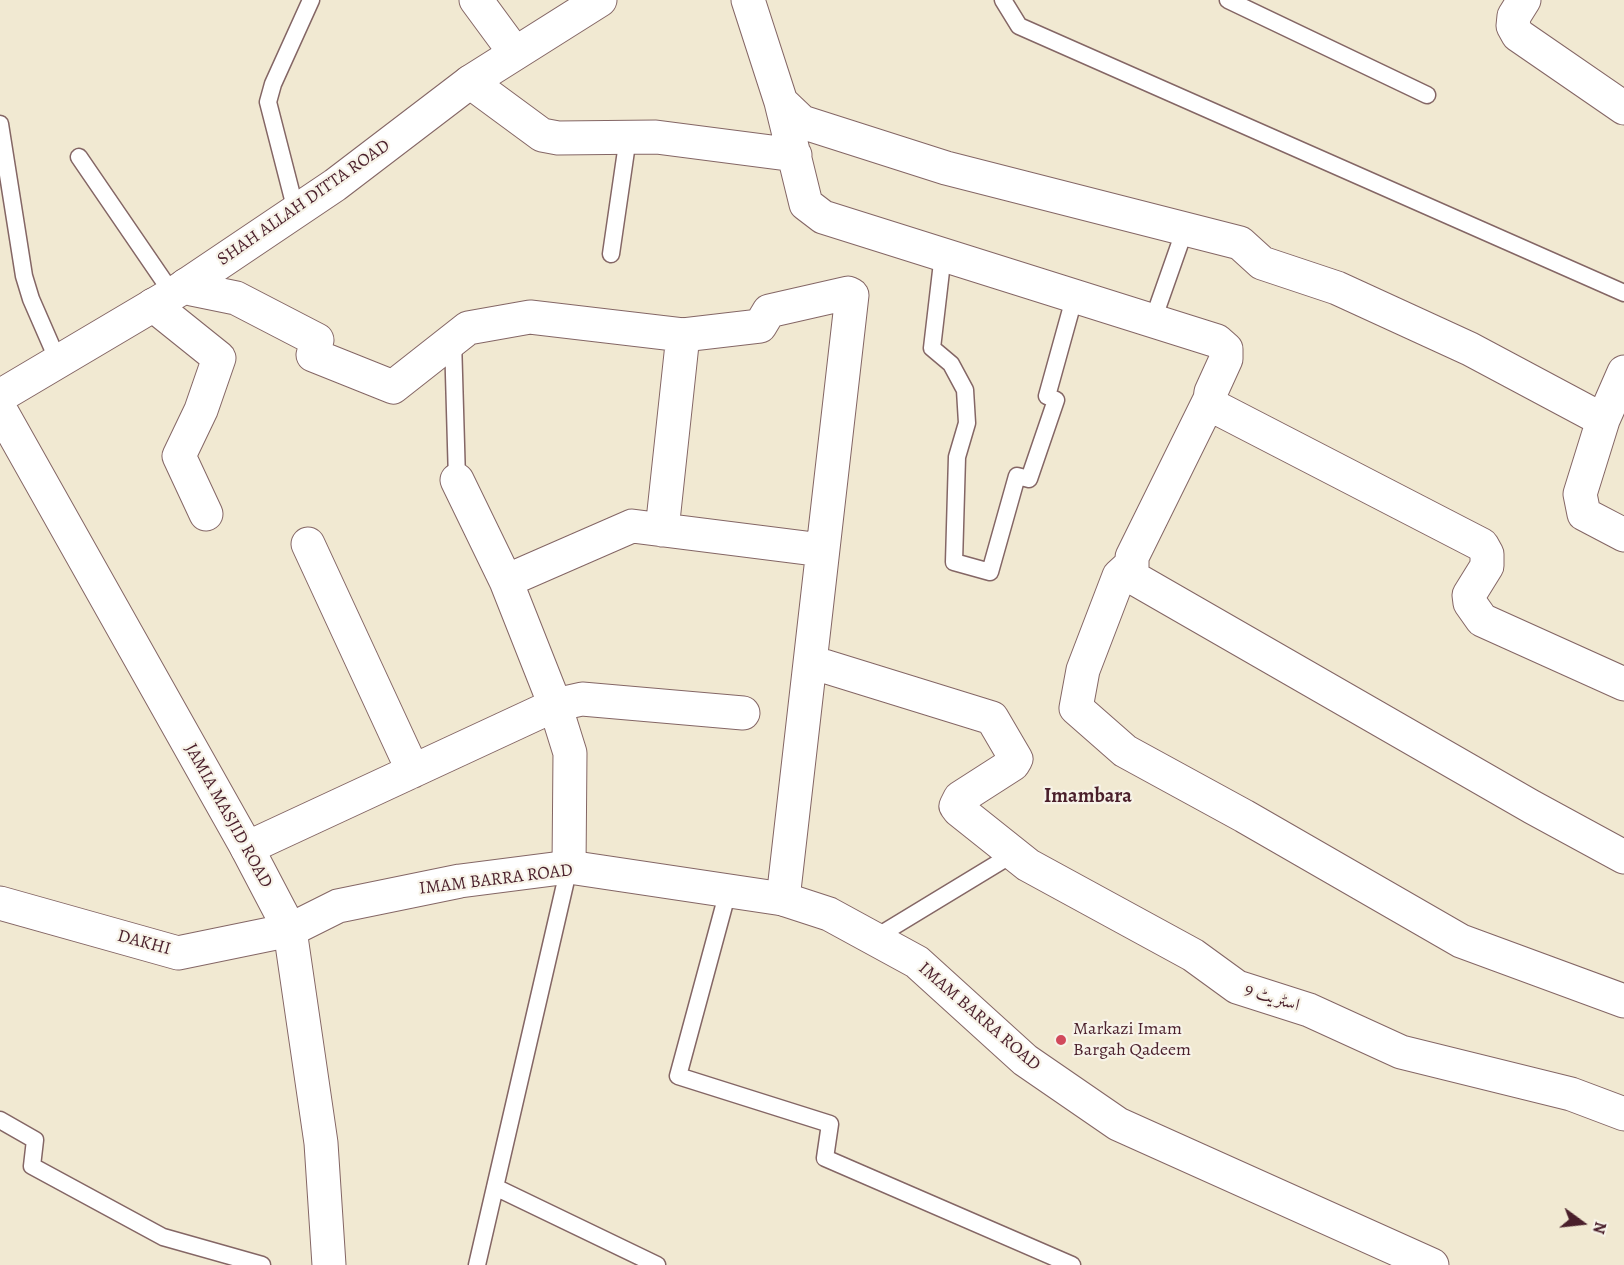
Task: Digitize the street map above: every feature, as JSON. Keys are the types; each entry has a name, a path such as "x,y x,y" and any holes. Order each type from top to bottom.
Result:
{"street":[{"path":"476,0 515,53"},
{"name":"SHAH ALLAH DITTA ROAD","path":"0,396 170,295 344,178 470,82 600,0"},
{"path":"748,0 781,102 806,204 823,217 1154,320 1217,341 1226,349 1226,358 1210,399 1132,557 1132,578 1532,807 1624,857"},
{"path":"1524,0 1514,16 1512,26 1518,35 1624,108"},
{"path":"470,82 542,135 558,138 656,137 795,155"},
{"path":"781,102 802,122 946,168 1240,243 1262,263 1337,288 1460,344 1603,420"},
{"path":"206,514 179,456 201,410 219,358 170,295 192,289 236,298 317,340 313,355 393,387 468,328 530,317 683,335 760,326 769,311 848,293 852,295 783,899"},
{"path":"662,530 683,335"},
{"path":"1624,372 1603,420 1580,494 1584,514 1624,535"},
{"path":"1210,399 1213,406 1482,545 1486,554 1487,566 1469,595 1470,603 1482,620 1624,684"},
{"name":"JAMIA MASJID ROAD","path":"0,409 247,848 290,930 321,1143 329,1265"},
{"path":"457,480 506,581 555,705 570,753 568,867"},
{"path":"506,581 632,526 822,550"},
{"path":"308,544 413,771"},
{"path":"1131,565 1119,576 1083,670 1076,708 1125,751 1461,941 1624,1001"},
{"name":"اسٹریٹ 9","path":"811,662 992,718 1016,759 1013,764 960,798 956,806 1028,866 1193,954 1238,987 1309,1010 1401,1052 1571,1094 1624,1114"},
{"path":"247,848 555,705 582,699 743,713"},
{"name":"IMAM BARRA ROAD","path":"290,930 338,906 460,880 568,867 783,899 829,914 917,962 1025,1060 1118,1124 1432,1265"},
{"name":"DAKHI","path":"0,903 178,953 290,930"}],"lane":[{"path":"296,211 268,102 273,84 311,0"},
{"path":"1003,0 1019,26 1624,293"},
{"path":"1228,0 1427,95"},
{"path":"0,124 24,276 31,299 58,361"},
{"path":"611,254 628,137"},
{"path":"79,157 170,295"},
{"path":"1154,320 1185,229"},
{"path":"943,254 932,348 951,364 965,390 967,423 957,457 954,561 990,572 1017,476 1029,479 1056,400 1047,396 1075,295"},
{"path":"453,340 457,480"},
{"path":"873,939 1013,854"},
{"path":"477,1265 568,867"},
{"path":"728,891 678,1076 830,1124 825,1158 1072,1265"},
{"path":"0,1120 35,1140 32,1166 163,1237 262,1265"},
{"path":"495,1187 657,1265"}],"place":[{"name":"Markazi Imam Bargah Qadeem","path":"1061,1040"}],"district":[{"name":"Imambara","path":"1088,797"}]}
